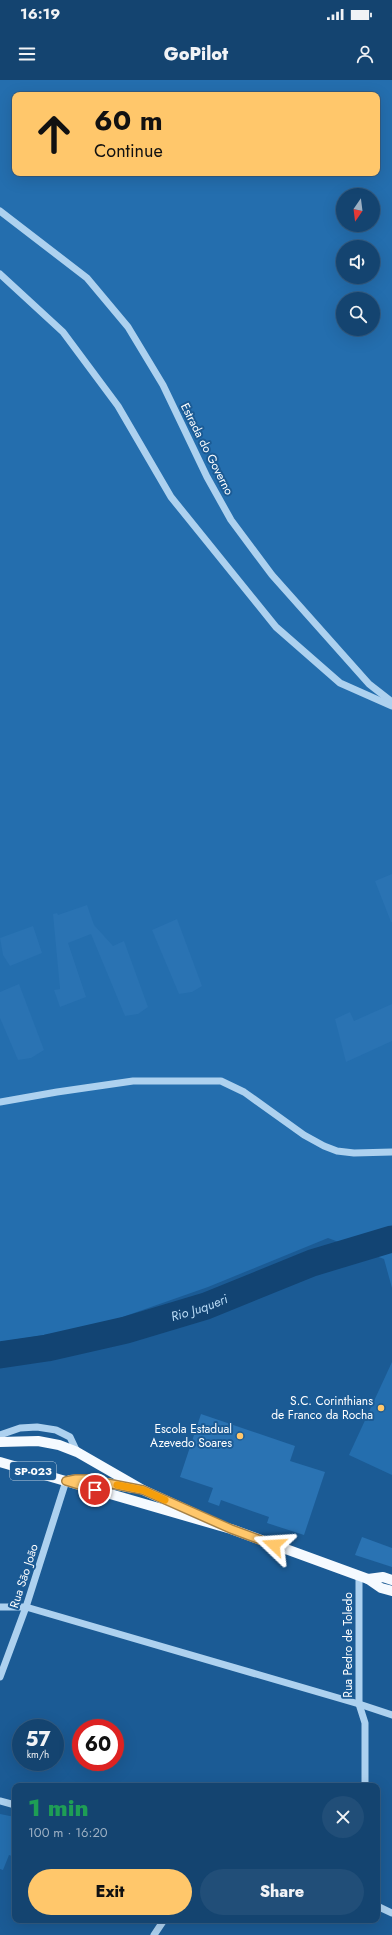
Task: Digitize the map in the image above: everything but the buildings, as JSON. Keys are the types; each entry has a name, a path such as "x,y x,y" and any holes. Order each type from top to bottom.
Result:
{"main road":[{"name":"SP-023","path":"0,1442 38,1441 59,1445 77,1452 143,1490 231,1529"},
{"name":"SP-023","path":"0,1462 231,1529 363,1577 381,1588 392,1591"},
{"path":"66,1481 86,1479 143,1490"},
{"path":"363,1577 383,1577 392,1580"}],"street":[{"name":"Estrada do Governo","path":"0,211 87,278 128,327 163,385 207,477 231,520 272,576 369,684 392,702"},
{"path":"0,274 63,332 118,406 171,497 276,627 340,683 392,706"},
{"path":"0,1102 133,1081 221,1081 244,1092 304,1135 324,1146 337,1151 354,1153 392,1152"},
{"path":"0,1435 20,1428 37,1427 56,1430 70,1438 77,1452"},
{"name":"Rua São João","path":"0,1677 26,1607 66,1481"},
{"name":"Rua Pedro de Toledo","path":"363,1577 359,1704 365,1723 365,1783"},
{"path":"0,1606 26,1607 359,1704 392,1716"},
{"path":"0,1801 12,1804"},
{"path":"380,1907 392,1913"},
{"path":"154,1935 162,1923"}],"shaded area":[{"path":"0,80 392,80 392,1288 384,1259 328,1238 208,1287 94,1327 0,1342"},
{"name":"S.C. Corinthians de Franco da Rocha","path":"392,1362 392,1475 349,1455"},
{"path":"0,1814 12,1816 12,1856 9,1855 3,1870 0,1869"}],"waterway":[{"name":"Rio Juqueri","path":"0,1355 47,1348 126,1330 206,1306 312,1263 392,1239"}],"slow traffic":[{"path":"117,1485 143,1490 165,1500"}],"place":[{"name":"S.C. Corinthians de Franco da Rocha","path":"381,1408"},
{"name":"Escola Estadual Azevedo Soares","path":"240,1436"}],"route":[{"path":"95,1490 66,1481 86,1479 143,1490 231,1529 274,1545"}]}
